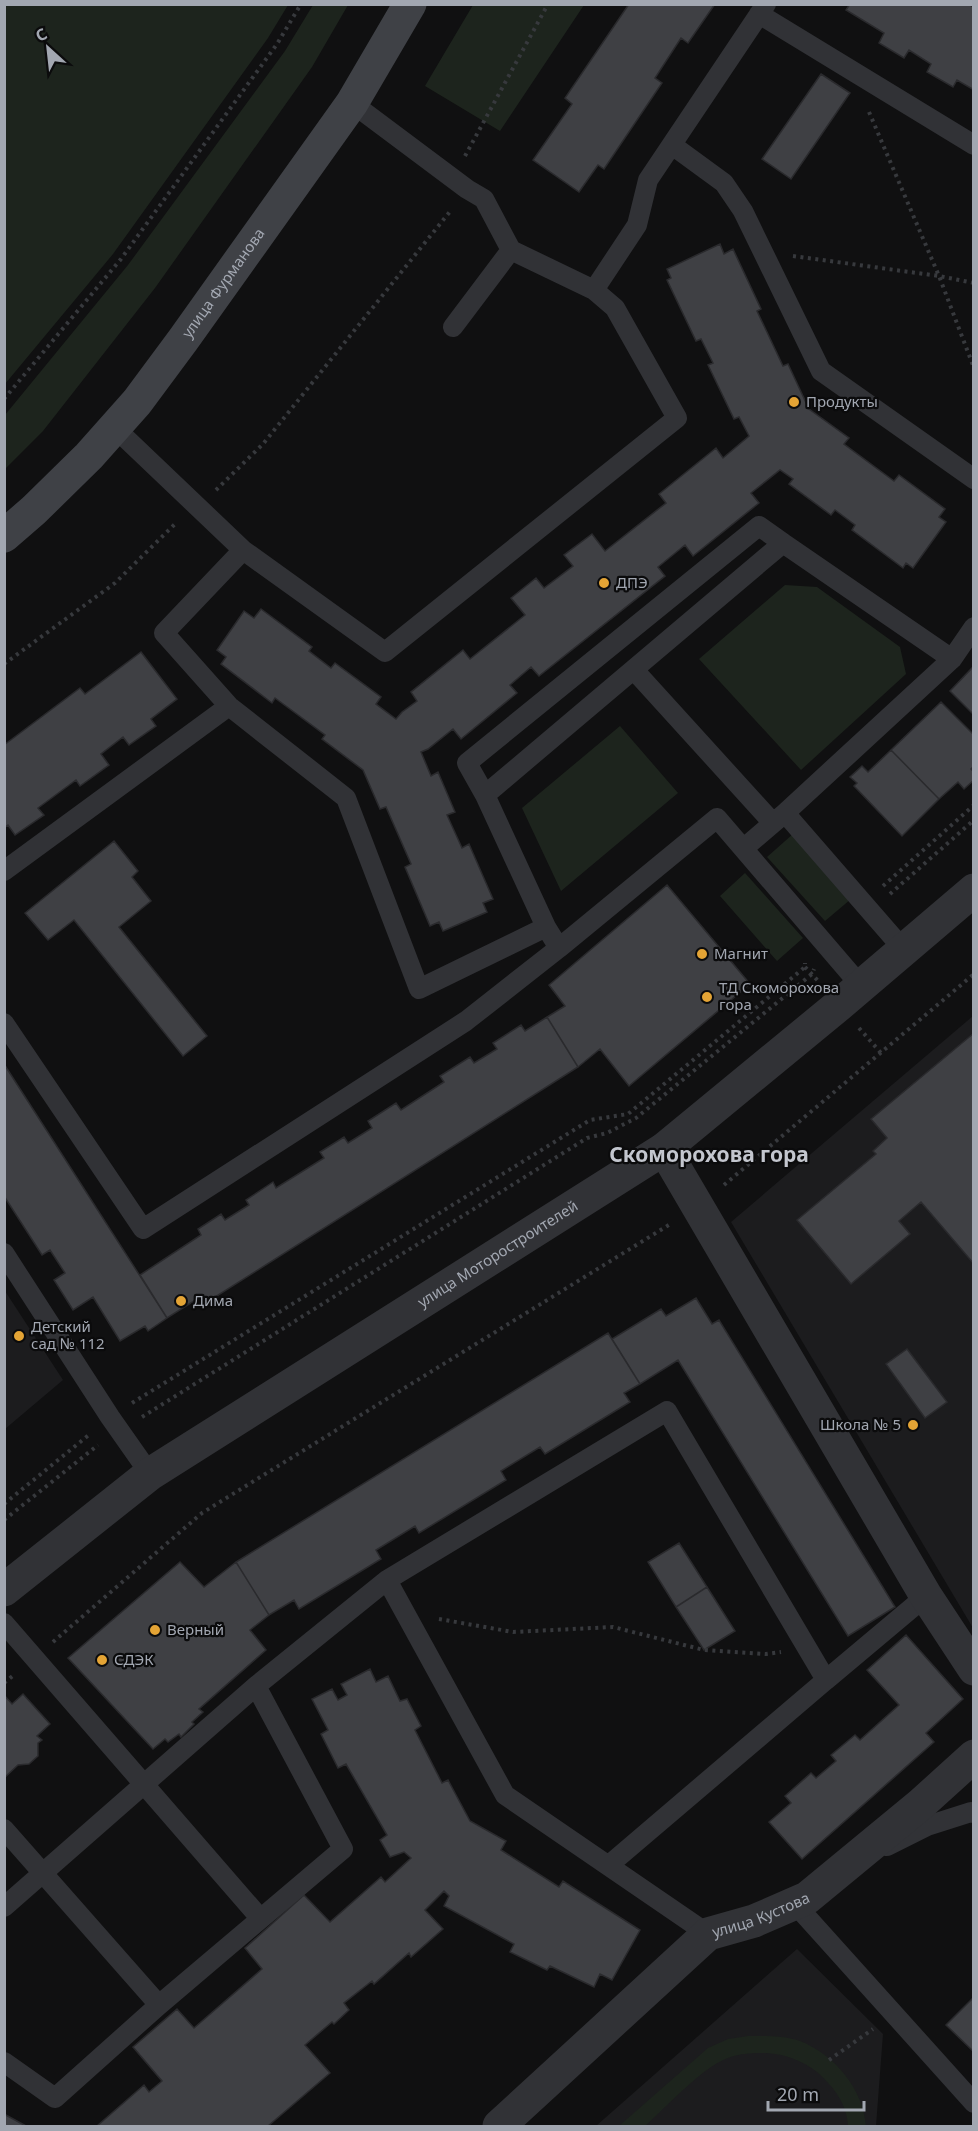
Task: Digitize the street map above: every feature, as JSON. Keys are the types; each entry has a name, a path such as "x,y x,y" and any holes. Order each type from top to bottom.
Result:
{"main road":[{"name":"улица Фурманова","path":"4,536 34,510 116,428 183,340 352,103 410,4"}],"street":[{"name":"улица Моторостроителей","path":"4,1590 150,1474 663,1149 974,890"},
{"path":"663,1149 926,1596 974,1669"},
{"name":"улица Кустова","path":"499,2127 708,1934 754,1921 807,1898 921,1804 974,1756"}],"lane":[{"path":"594,290 637,225 648,180 763,9 851,70 974,145"},
{"path":"116,428 243,550 385,652 677,418 615,308 594,290 511,250 484,199 352,103"},
{"path":"672,145 724,183 743,211 821,371 974,479"},
{"path":"453,327 511,250"},
{"path":"559,948 546,927 467,763 759,526 952,659"},
{"path":"484,795 783,543"},
{"path":"243,550 164,633 230,706 346,798 419,989 546,927"},
{"path":"744,848 952,659 974,627"},
{"path":"634,670 868,908 904,950"},
{"path":"4,871 230,706"},
{"path":"4,1023 143,1229 466,1021 717,818 861,986"},
{"path":"4,1253 150,1474"},
{"path":"4,1907 256,1686 387,1580 667,1411 826,1680"},
{"path":"387,1580 505,1795 708,1934"},
{"path":"609,1865 926,1596"},
{"path":"4,1623 260,1918"},
{"path":"4,2062 55,2098 260,1918 343,1850 256,1686"},
{"path":"850,1864 927,1826 974,1813"},
{"path":"4,1829 159,2005"},
{"path":"795,1904 974,2103"}],"path":[{"path":"4,399 121,259 277,44 301,4"},
{"path":"4,664 115,583 263,444 460,183 548,4"},
{"path":"851,70 939,276 974,368"},
{"path":"763,251 974,283"},
{"path":"868,908 974,805"},
{"path":"868,908 893,890 974,820"},
{"path":"4,1504 115,1424 590,1120 628,1114 805,967 804,954 826,945"},
{"path":"4,1520 81,1457 115,1424 587,1138 607,1133 636,1118 812,974 826,945"},
{"path":"4,1683 202,1513 698,1207 974,974"},
{"path":"406,1613 513,1632 613,1627 704,1650 766,1654 808,1650"},
{"path":"829,2060 876,2026 898,2019"}],"shaded area":[{"path":"5,4 288,5 268,38 113,254 5,384"},
{"path":"313,5 348,5 312,67 155,288 43,431 5,469 5,415 128,265 285,51"},
{"path":"473,5 584,5 500,131 425,86"},
{"path":"785,585 817,587 900,647 906,674 801,770 699,659"},
{"path":"620,726 678,793 561,891 522,808"},
{"path":"793,834 851,899 825,921 767,857"},
{"path":"745,873 803,938 777,961 720,896"},
{"name":"Школа № 5","path":"973,1016 973,1628 731,1222"},
{"name":"Детский сад № 112","path":"5,1291 63,1380 4,1429"},
{"path":"797,1949 883,2034 876,2126 596,2126"},
{"path":"748,2036 794,2039 825,2055 845,2075 853,2087 864,2112 866,2126 848,2126 845,2110 838,2096 817,2072 780,2055 754,2053 734,2056 711,2067 687,2086 645,2126 619,2126 708,2048 728,2039"}],"building":[{"path":"629,4 715,4 688,43 681,38 655,78 662,83 604,169 598,165 579,192 533,160 572,104 565,98"},
{"path":"850,4 969,4 974,8 974,90 957,80 953,87 927,72 931,64 909,50 904,58 879,43 884,33 846,10"},
{"path":"821,74 850,93 791,179 762,159"},
{"name":"ДПЭ","path":"720,244 724,254 733,249 761,309 757,311 783,366 788,364 809,409 849,438 844,444 894,481 899,475 945,509 939,517 946,522 913,568 906,563 903,568 852,530 855,525 835,510 831,515 789,484 793,479 780,470 751,493 759,503 693,556 685,545 658,567 665,576 539,676 531,667 510,685 517,693 461,739 453,729 421,752 431,776 438,772 455,812 447,815 462,848 469,844 493,899 483,903 487,912 443,931 439,922 430,926 405,867 411,864 386,807 380,809 363,770 322,739 325,735 275,698 272,703 221,664 226,657 217,650 244,611 254,618 261,609 312,647 309,651 331,668 335,663 381,697 376,704 396,719 417,701 411,692 463,650 470,659 525,615 511,598 536,578 544,588 573,566 564,555 592,534 605,551 666,503 659,494 716,448 723,458 749,436 739,417 734,419 708,365 713,363 701,339 696,341 667,280 671,278 667,269"},
{"path":"141,652 177,699 151,719 156,726 129,745 123,737 101,754 109,765 80,786 76,780 38,808 44,815 15,835 8,825 4,828 4,745 80,688 85,694"},
{"path":"972,668 974,669 974,715 950,691"},
{"path":"941,702 974,735 974,766 971,769 974,772 974,780 964,789 958,782 939,799 891,750"},
{"path":"891,750 939,799 902,836 854,786 857,783 850,777 862,766 868,772"},
{"path":"114,841 138,871 132,877 151,901 119,927 207,1036 183,1056 74,920 48,940 25,913"},
{"path":"667,885 750,984 629,1086 600,1049 578,1067 547,1017 565,1006 549,985"},
{"path":"547,1017 578,1067 201,1306 197,1299 167,1318 140,1275 201,1235 198,1229 221,1214 225,1220 249,1205 246,1200 273,1182 276,1188 324,1158 320,1152 344,1137 348,1143 372,1128 368,1121 396,1103 401,1110 444,1082 440,1076 470,1057 474,1063 497,1049 493,1043 521,1025 525,1031"},
{"path":"974,1033 974,1264 921,1202 899,1221 910,1234 851,1284 797,1220 876,1154 873,1151 887,1138 871,1119"},
{"path":"4,1064 167,1318 148,1331 145,1326 120,1341 93,1297 73,1310 54,1280 65,1273 50,1250 42,1255 4,1196"},
{"path":"696,1298 712,1324 719,1320 895,1607 848,1636 678,1360 640,1384 612,1339 661,1309 666,1316"},
{"path":"608,1333 640,1384 624,1393 630,1402 545,1454 540,1447 501,1471 506,1480 419,1533 415,1526 376,1550 381,1559 299,1609 294,1600 269,1615 236,1562"},
{"path":"907,1349 947,1402 925,1418 886,1364"},
{"path":"679,1543 707,1587 676,1607 648,1562"},
{"path":"180,1562 204,1587 236,1562 269,1615 250,1630 266,1650 199,1709 203,1712 181,1737 179,1734 168,1742 165,1739 153,1749 68,1658"},
{"path":"707,1587 735,1631 704,1650 676,1607"},
{"path":"906,1635 963,1699 926,1733 934,1742 802,1859 769,1822 791,1803 785,1796 811,1773 816,1778 836,1761 831,1755 855,1735 860,1740 899,1705 867,1670"},
{"path":"370,1669 376,1682 388,1676 400,1701 407,1699 421,1726 415,1730 442,1783 448,1780 470,1821 506,1841 501,1850 559,1887 563,1881 640,1930 612,1980 600,1974 594,1987 550,1966 547,1970 510,1952 514,1944 444,1906 449,1896 444,1891 425,1910 443,1929 411,1957 409,1953 374,1984 372,1981 344,2003 349,2010 305,2045 330,2073 268,2126 97,2126 144,2085 149,2092 162,2081 133,2047 177,2009 194,2028 262,1969 245,1948 304,1895 330,1922 381,1877 385,1882 411,1858 404,1852 390,1857 380,1840 387,1835 346,1764 338,1768 321,1734 328,1730 312,1699 332,1689 338,1700 347,1695 341,1684"},
{"path":"23,1694 50,1724 37,1736 42,1740 38,1743 38,1756 29,1764 18,1765 4,1778 4,1695 12,1704"},
{"path":"974,1997 974,2052 946,2025"},
{"path":"4,2114 26,2126 4,2126"}],"place":[{"name":"Продукты","path":"794,402"},
{"name":"ДПЭ","path":"604,583"},
{"name":"Магнит","path":"702,954"},
{"name":"ТД Скоморохова гора","path":"707,997"},
{"name":"Дима","path":"181,1301"},
{"name":"Детский сад № 112","path":"19,1336"},
{"name":"Школа № 5","path":"913,1425"},
{"name":"Верный","path":"155,1630"},
{"name":"СДЭК","path":"102,1660"}],"district":[{"name":"Скоморохова гора","path":"709,1155"}]}
